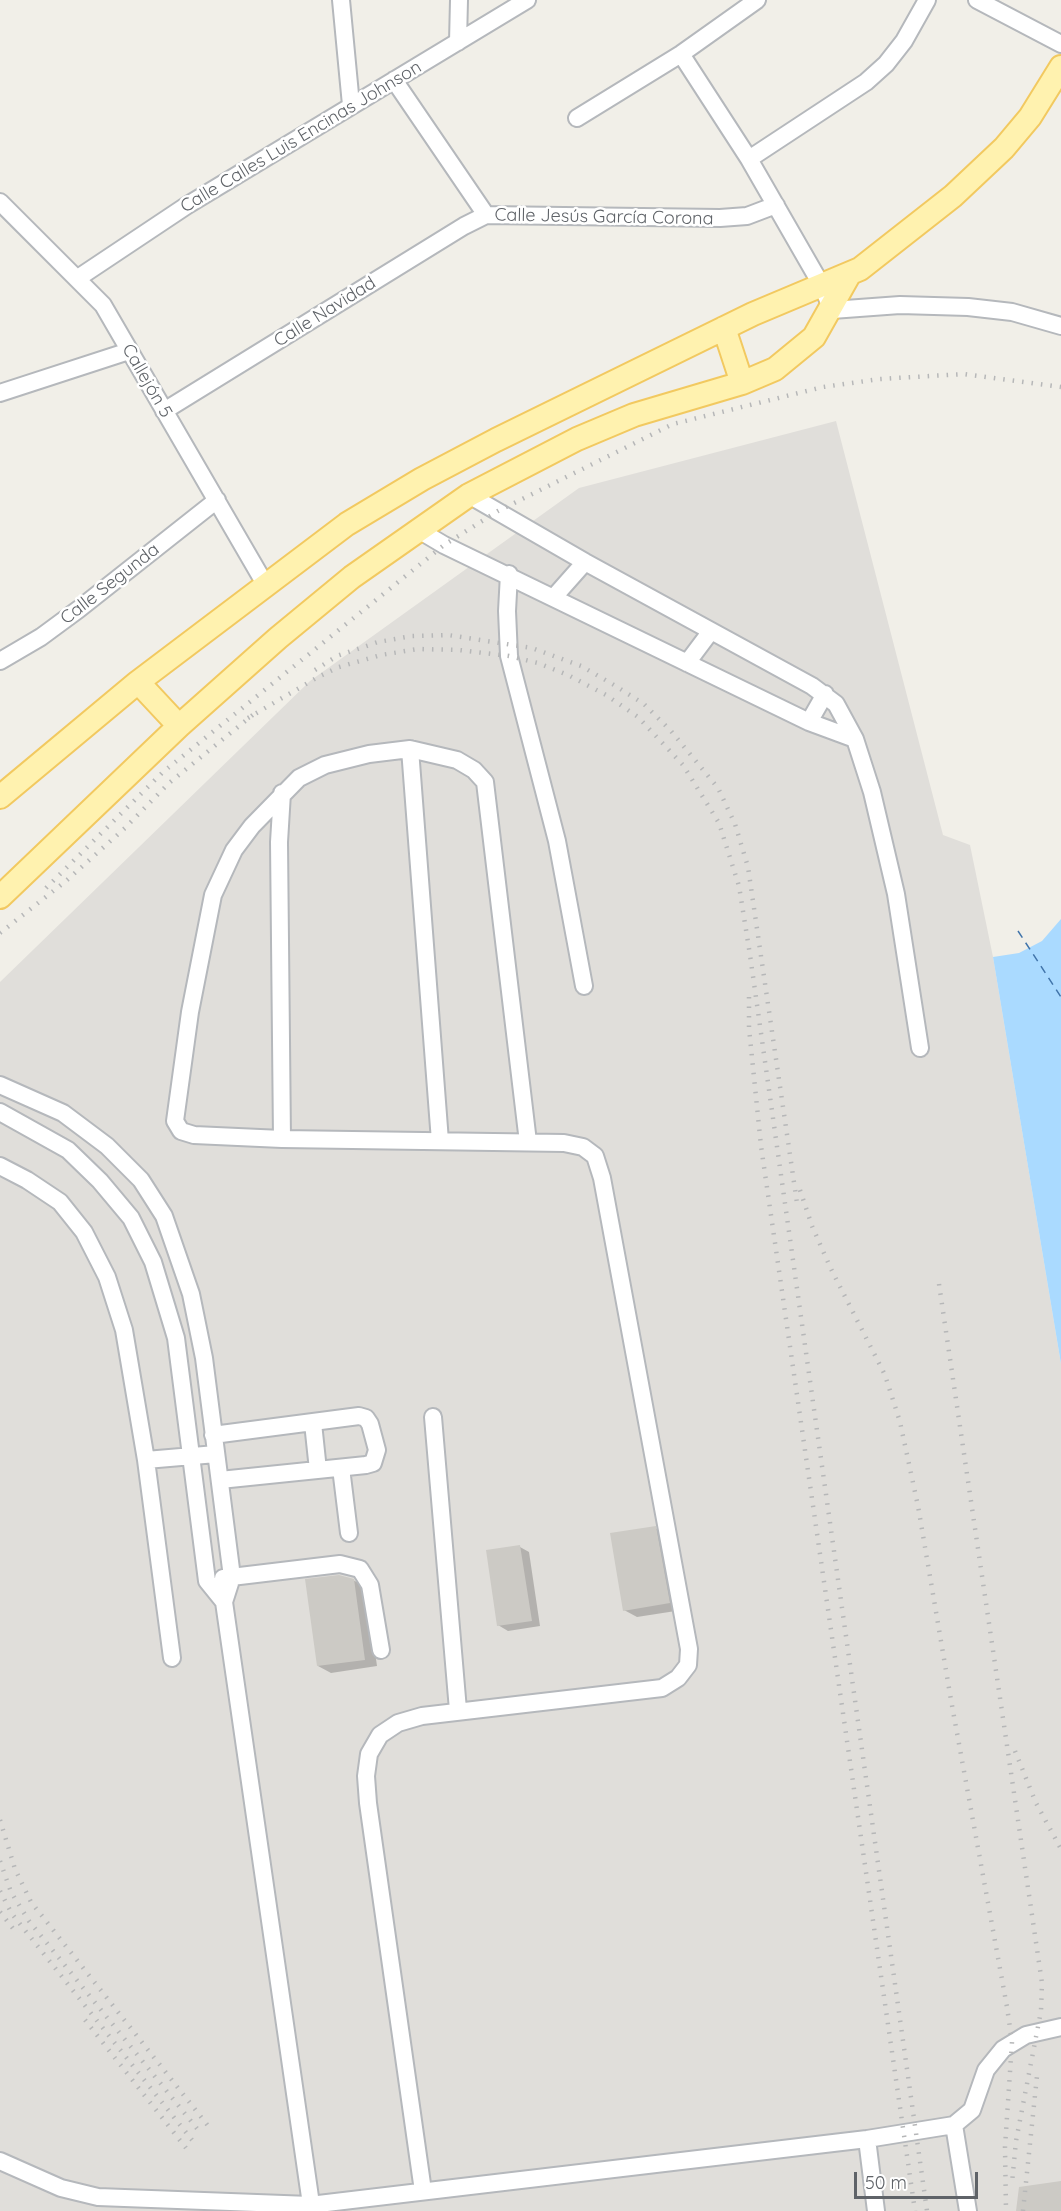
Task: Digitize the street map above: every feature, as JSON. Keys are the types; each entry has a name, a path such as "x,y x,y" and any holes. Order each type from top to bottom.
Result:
{"main road":[{"path":"0,797 138,682 265,584 347,525 422,479 724,328 849,275 914,228 984,168 1030,117 1061,67"},
{"path":"0,897 179,726 296,622 417,529 469,495 577,439 634,415 742,383 789,360 814,337 832,310 849,275"},
{"path":"724,328 742,383"},
{"path":"138,682 179,726"}],"street":[{"path":"341,0 351,105"},
{"path":"458,42 459,0"},
{"name":"Calle Calles Luis Encinas Johnson","path":"78,278 186,206 527,0"},
{"path":"577,118 681,54 758,0"},
{"path":"749,159 866,82 886,64 904,41 927,0"},
{"path":"977,0 1061,44"},
{"path":"681,54 749,159 822,286 832,310 900,305 968,307 1012,312 1061,326"},
{"name":"Calle Jesús García Corona","path":"394,80 486,215 720,218 747,216 776,205"},
{"name":"Callejón 5","path":"0,202 103,305 265,584"},
{"name":"Calle Navidad","path":"164,411 464,226 486,215"},
{"path":"0,393 129,351"},
{"path":"469,495 585,562 825,694 844,715 855,739 873,792 896,894 920,1048"},
{"name":"Calle Segunda","path":"0,661 60,623 217,500"},
{"path":"417,529 444,545 509,574 809,722 855,739"},
{"path":"554,597 585,562"},
{"path":"509,574 507,611 509,657 557,841 584,986"},
{"path":"687,663 711,631"},
{"path":"809,722 825,694"},
{"path":"410,749 440,1141"},
{"path":"423,2192 366,1776 369,1754 380,1735 398,1723 422,1716 662,1688 678,1678 687,1665 690,1649 607,1203 595,1156 583,1146 528,1142 282,1139 194,1135 181,1131 175,1121 175,1107 190,1012 213,895 234,850 252,826 299,778 325,765 369,754 410,749 457,760 474,770 485,782 528,1142"},
{"path":"282,793 279,842 282,1139"},
{"path":"0,1085 63,1113 107,1146 141,1180 164,1216 191,1294 204,1358 232,1577 224,1602 311,2208"},
{"path":"0,1112 68,1150 100,1181 131,1218 153,1262 172,1320 207,1581 224,1602"},
{"path":"0,1166 27,1179 60,1202 84,1232 107,1277 124,1330 146,1460 172,1658"},
{"path":"213,1435 359,1416 370,1424 377,1450 373,1464 220,1480"},
{"path":"433,1417 458,1710"},
{"path":"313,1423 318,1470"},
{"path":"146,1460 216,1454"},
{"path":"341,1468 349,1533"},
{"path":"207,1581 340,1564 360,1569 370,1585 381,1650"},
{"path":"0,2161 61,2188 98,2197 311,2208 423,2192 867,2139 954,2125 972,2110 986,2070 1003,2049 1026,2035 1061,2027"},
{"path":"954,2125 968,2211"},
{"path":"867,2139 876,2211"}],"shaded area":[{"path":"836,421 943,835 970,845 993,957 1061,1364 1061,2211 0,2211 0,982 310,681 579,488"}],"water":[{"path":"1061,919 1061,1364 993,957 1019,953 1042,941"}],"building":[{"path":"656,1526 670,1603 623,1611 610,1533"},
{"path":"520,1545 532,1621 497,1626 486,1550"},
{"path":"339,1575 354,1579 365,1660 317,1666 305,1579"},
{"path":"1061,2181 1061,2211 1016,2211 1019,2187"}],"ferry route":[{"path":"1018,931 1061,997"}],"railway":[{"path":"46,888 163,772 444,545 498,511 673,424 823,387 880,379 964,374 1061,387"},
{"path":"315,670 337,656 378,642 412,636 448,635 532,648 581,666 614,685 644,704 671,731 718,788 735,824 748,867 797,1203"},
{"path":"248,718 339,667 381,655 418,649 459,650 509,656 538,663 568,675 606,695 638,717 683,765 719,823 739,886 750,955 927,2211"},
{"path":"0,933 66,881 125,828 169,783 254,714"},
{"path":"749,997 749,1028 761,1146 915,2211"},
{"path":"800,1190 812,1226 831,1269 885,1375 900,1422 918,1506 1012,2042 1005,2147 1006,2211"},
{"path":"939,1284 1042,1983 1041,2011 1016,2141 1012,2183"},
{"path":"1015,1751 1036,1803 1061,1849"},
{"path":"0,1820 15,1869 31,1902 209,2127"},
{"path":"0,1861 11,1892 29,1921 199,2131"},
{"path":"0,1891 12,1914 192,2140"},
{"path":"0,1912 15,1931"},
{"path":"85,2020 186,2148"},
{"path":"1023,2211 1037,2076"}]}
